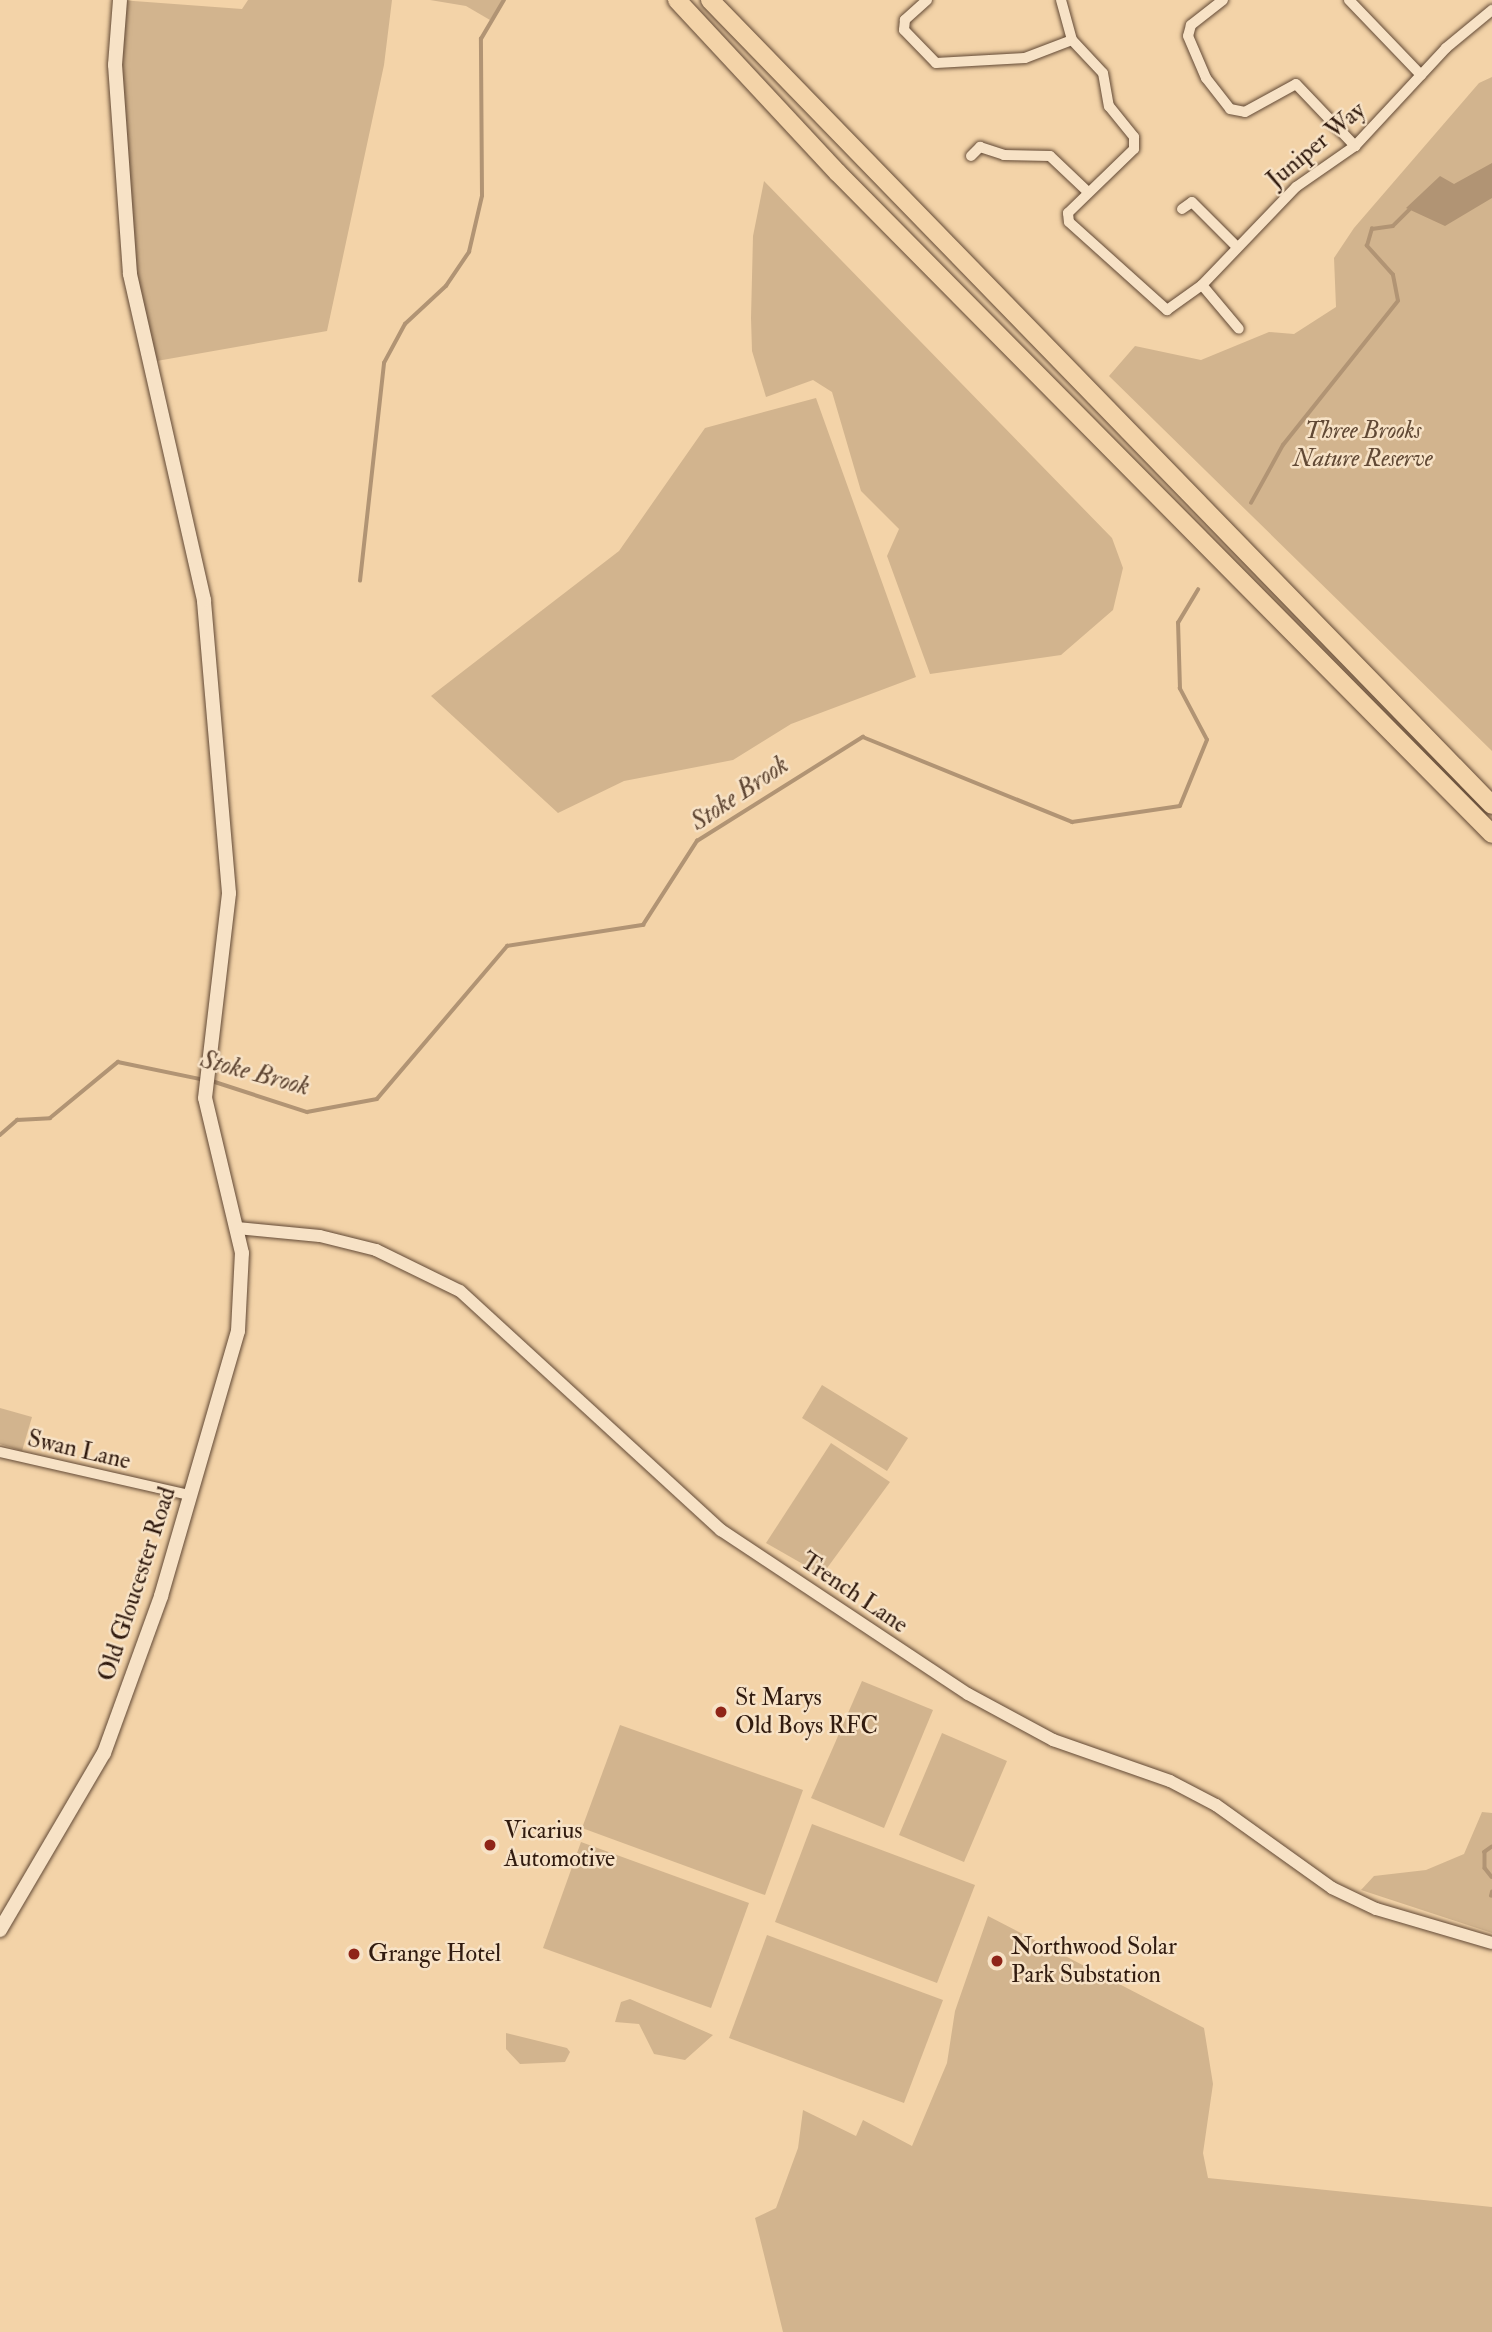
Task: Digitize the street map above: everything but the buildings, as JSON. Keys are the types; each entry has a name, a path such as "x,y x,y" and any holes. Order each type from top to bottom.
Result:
{"highway":[{"path":"677,0 837,172 1492,834"},
{"path":"710,0 1492,805"}],"main road":[{"name":"Old Gloucester Road","path":"0,1930 104,1753 190,1495 238,1331 237,1228 205,1098 206,1061 229,893 204,600 130,274 114,65 120,0"}],"street":[{"path":"927,0 905,20 904,30 936,63 1025,58 1072,40"},
{"name":"Juniper Way","path":"1061,0 1072,40 1103,73 1109,106 1134,137 1134,149 1087,191 1068,213 1069,222 1112,267 1167,310 1202,285 1235,245 1296,187 1355,146 1421,75 1492,10"},
{"path":"1223,0 1191,25 1188,36 1206,78 1230,110 1245,112 1296,84 1355,146"},
{"path":"1352,1 1421,75"},
{"path":"971,156 980,147 1004,155 1050,156 1087,191"},
{"path":"1182,209 1192,202 1235,245"},
{"path":"1202,285 1239,329"},
{"name":"Trench Lane","path":"237,1228 320,1236 376,1250 460,1291 502,1322 721,1530 968,1694 1053,1740 1170,1781 1365,1904 1492,1943"},
{"name":"Swan Lane","path":"0,1452 190,1495"}],"green space":[{"path":"120,0 242,9 248,0 392,0 384,65 327,331 151,362 130,274"},
{"path":"430,0 504,0 490,20 466,6"},
{"name":"Three Brooks Nature Reserve","path":"1492,77 1492,751 1109,376 1135,346 1201,360 1269,332 1294,334 1336,307 1334,258 1354,228 1479,83"},
{"path":"764,181 1112,538 1123,568 1113,610 1061,655 930,674 887,556 899,529 861,491 832,392 813,380 766,397 752,351 751,318 753,236"},
{"path":"816,398 916,677 791,724 733,760 624,781 558,813 431,696 619,551 705,428"},
{"path":"822,1385 908,1438 887,1471 802,1418"},
{"path":"0,1408 32,1417 22,1451 0,1444"},
{"path":"831,1443 890,1482 822,1575 766,1543"},
{"path":"862,1681 933,1710 884,1828 811,1798"},
{"path":"620,1725 803,1790 765,1895 582,1828"},
{"path":"942,1733 1007,1761 964,1862 899,1835"},
{"path":"1482,1812 1492,1813 1492,1933 1361,1890 1374,1876 1426,1870 1464,1854"},
{"path":"812,1824 975,1885 937,1983 775,1922"},
{"path":"581,1842 749,1903 711,2008 543,1948"},
{"path":"988,1916 1204,2028 1213,2084 1203,2153 1208,2178 1492,2207 1492,2332 783,2332 755,2218 776,2208 798,2148 803,2110 856,2136 863,2120 912,2146 947,2063 955,2011"},
{"path":"767,1935 943,2000 904,2103 729,2038"},
{"path":"630,1999 713,2035 685,2060 654,2054 639,2024 615,2022 621,2002"},
{"path":"506,2033 567,2048 570,2052 565,2062 520,2064 506,2049"}],"shaded area":[{"path":"1492,163 1492,198 1445,226 1406,208 1440,176 1454,184"}],"waterway":[{"path":"360,581 384,363 405,324 446,286 469,252 482,196 481,39 504,0"},
{"path":"1251,503 1283,445 1398,301 1393,275 1367,246 1372,229 1393,226 1409,210"},
{"name":"Stoke Brook","path":"212,1081 307,1112 377,1099 507,946 643,925 697,841 863,737 1072,822 1180,806 1207,740 1180,689 1178,623 1198,590"},
{"name":"Stoke Brook","path":"0,1135 17,1120 50,1118 118,1062 205,1080"},
{"path":"1492,1847 1485,1852 1485,1868 1492,1877"},
{"path":"1491,1896 1492,1892"}],"place":[{"name":"St Marys Old Boys RFC","path":"721,1712"},
{"name":"Vicarius Automotive","path":"490,1845"},
{"name":"Grange Hotel","path":"354,1954"},
{"name":"Northwood Solar Park Substation","path":"997,1961"}]}
